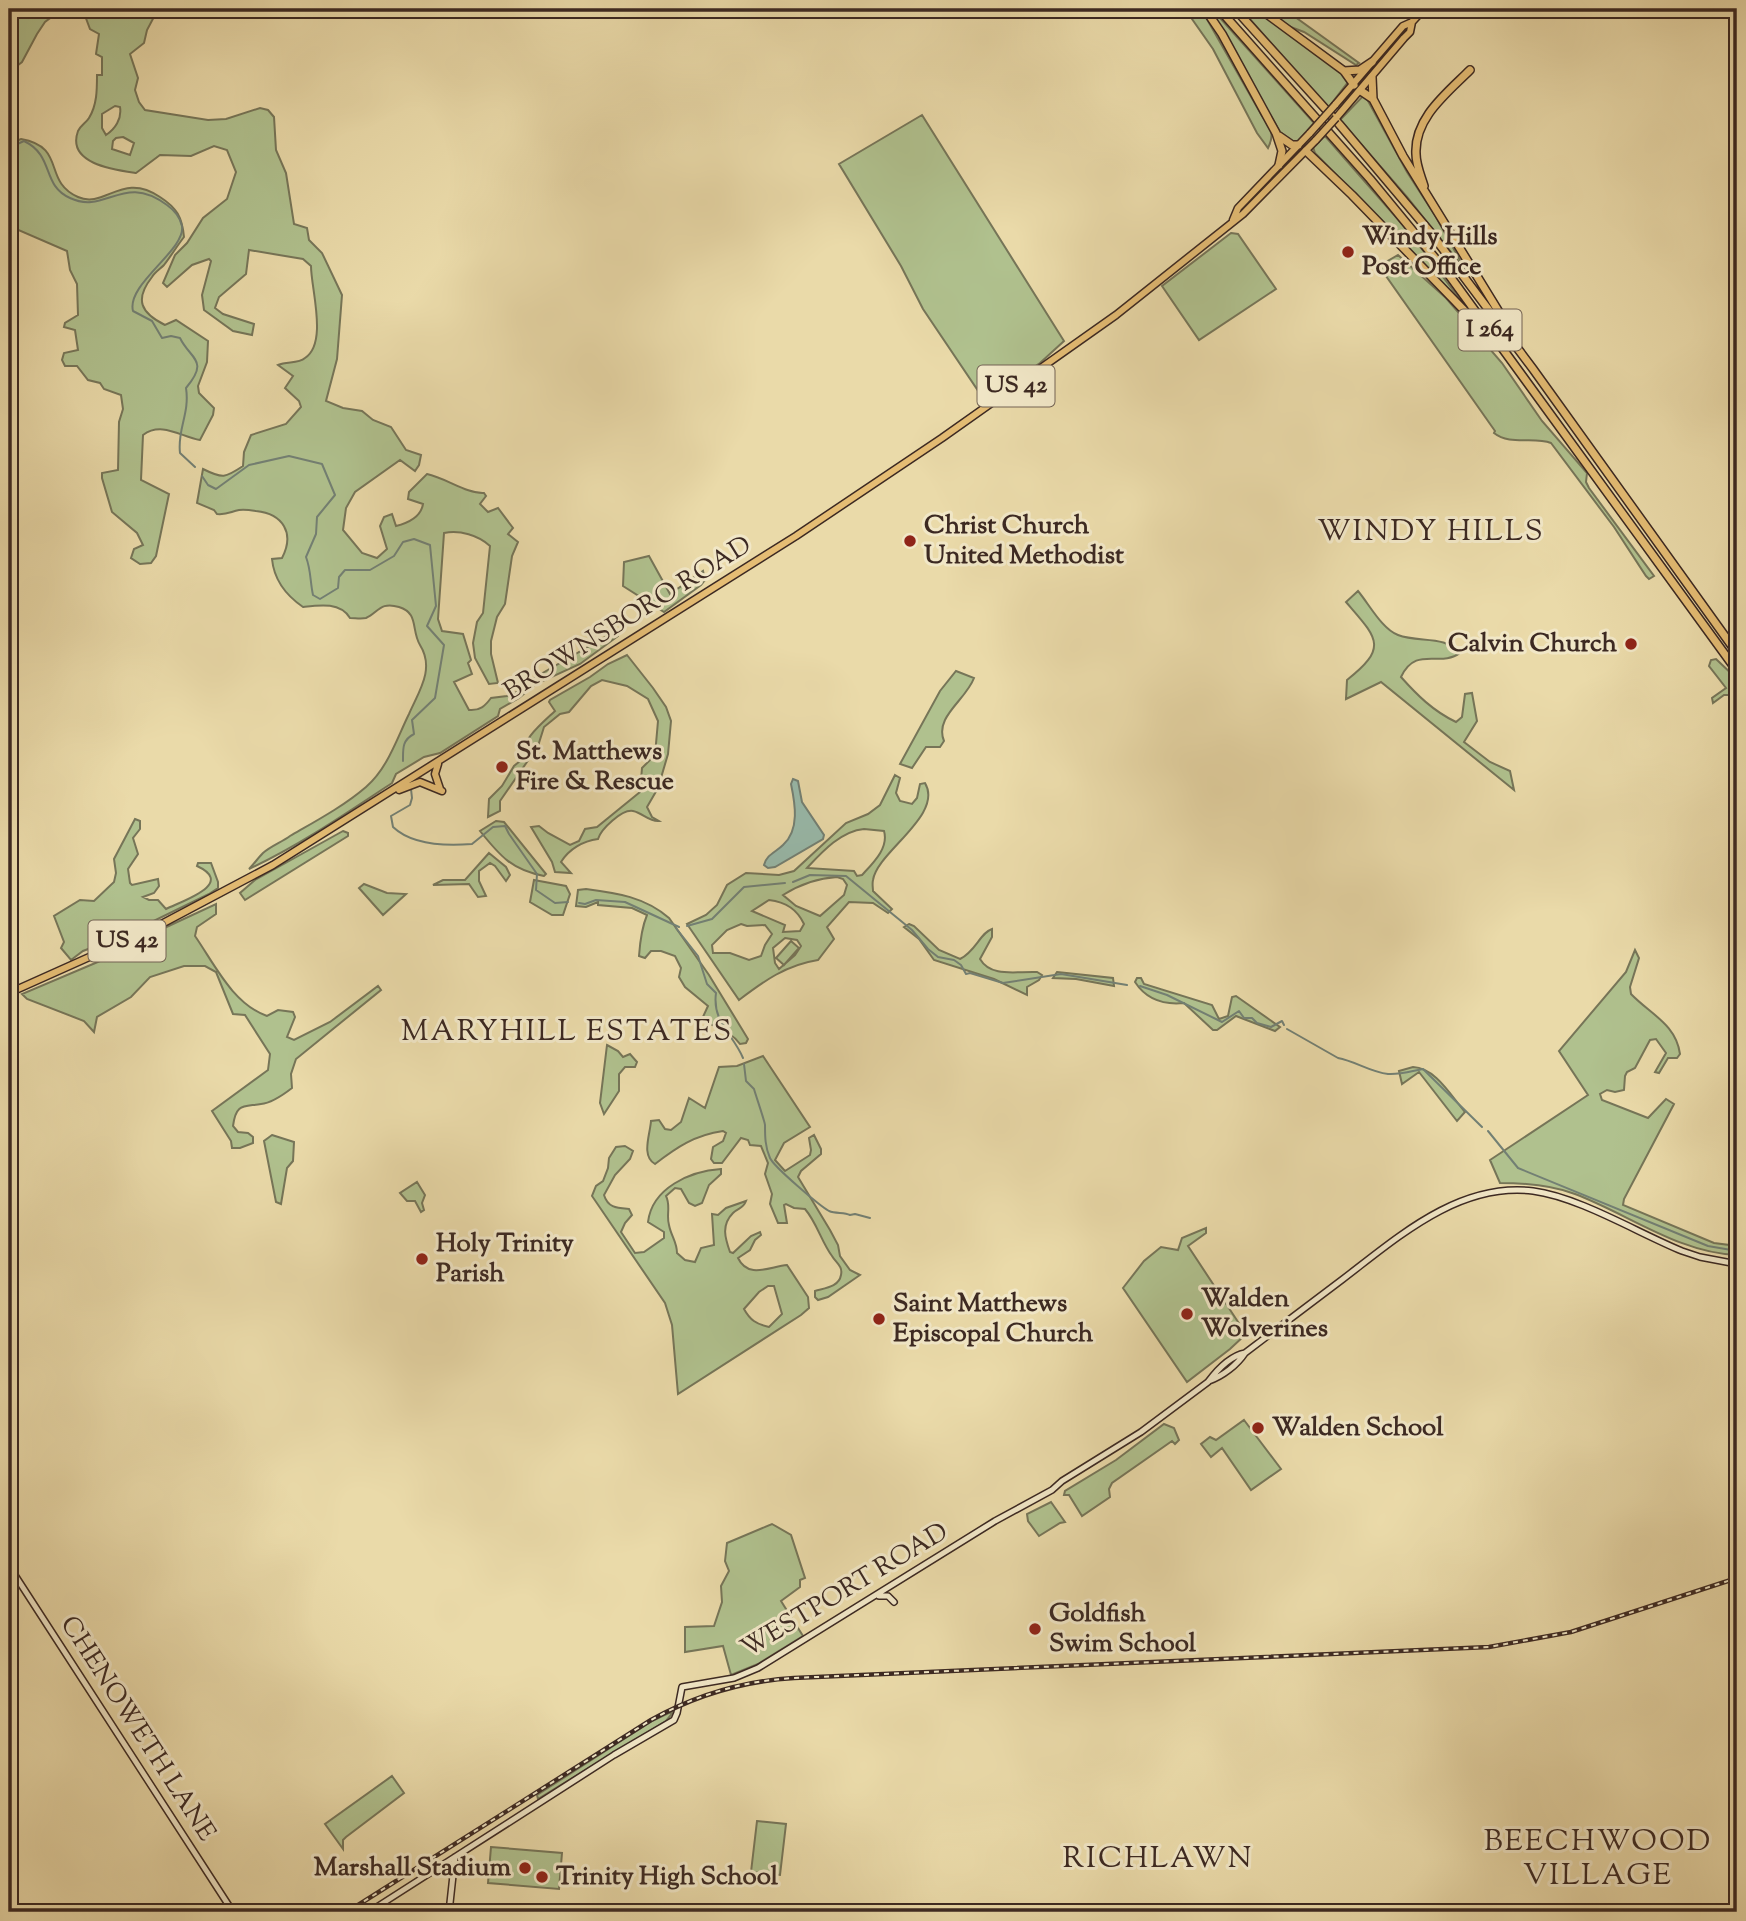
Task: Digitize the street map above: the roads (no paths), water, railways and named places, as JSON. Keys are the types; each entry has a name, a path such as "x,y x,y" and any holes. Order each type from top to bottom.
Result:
{"highway":[{"path":"1205,9 1222,34 1276,134 1282,151 1279,165"},
{"name":"I 264","path":"1219,9 1397,211 1449,275 1737,671"},
{"name":"I 264","path":"1235,9 1339,124 1431,233 1533,369 1737,653"},
{"path":"1260,9 1344,71 1357,88 1373,99"},
{"path":"1344,71 1360,70 1372,62"},
{"path":"1428,196 1416,160 1416,139 1431,111 1470,70"},
{"path":"1372,77 1373,99 1403,156 1533,369"},
{"path":"1276,134 1284,141 1298,145"},
{"path":"1306,151 1466,310 1514,366"}],"main road":[{"name":"US 42","path":"1412,22 1424,9"},
{"name":"BROWNSBORO ROAD","path":"9,993 130,939 217,895 310,843 772,551 942,438 1116,315 1263,195 1343,110 1372,62 1402,26 1412,22"},
{"name":"BROWNSBORO ROAD","path":"1232,220 1238,208 1337,103 1372,77 1410,32 1412,22"},
{"path":"1298,145 1306,151"},
{"path":"390,792 420,782 441,790 435,774 439,762"},
{"name":"WESTPORT ROAD","path":"369,1912 614,1755 674,1720 682,1687 746,1674 1124,1444 1208,1382 1216,1370 1235,1356 1245,1353 1422,1221 1457,1203 1507,1191 1532,1191 1565,1199 1682,1251 1737,1264"},
{"name":"CHENOWETH LANE","path":"9,1566 233,1912"},
{"path":"876,1596 888,1596 894,1602"},
{"path":"449,1912 455,1857"}],"waterway":[{"path":"9,157 13,146 24,141 40,154 55,186 70,198 94,202 138,192 167,205 178,217 182,226 181,235 138,290 133,301 133,311 152,321 162,338 180,338 196,360 197,371 186,388 186,406 180,436 180,453 195,467"},
{"path":"202,476 208,485 216,489 249,465 289,456 322,464 335,495 317,517 316,534 306,557 313,595 320,599 338,588 339,577 345,570 370,570 394,556 403,542 414,539 430,545 436,606 427,626 444,645 435,698 412,720 414,734 405,742 403,761"},
{"path":"411,789 410,805 391,816 393,827 401,833 430,843 472,844 493,827 505,826 537,874 536,890 555,903 568,902"},
{"path":"793,882 810,875 846,876 912,930 928,949 938,957 954,960 966,974 1003,983 1061,974 1127,985"},
{"path":"687,926 712,919 744,887 785,883"},
{"path":"579,903 596,900 625,902 679,927"},
{"path":"676,928 698,956 707,984 716,993 720,1020 743,1058"},
{"path":"1140,986 1167,995 1222,1022 1239,1011 1244,1018 1252,1018 1257,1023 1271,1027 1282,1021 1284,1025"},
{"path":"1287,1029 1338,1058 1381,1073 1423,1069 1482,1127"},
{"path":"744,1064 746,1081 754,1089 765,1125 767,1150 773,1163 829,1211 870,1218"},
{"path":"1488,1131 1518,1168 1708,1246 1737,1251"}],"railway":[{"path":"347,1912 651,1720 685,1703 738,1686 794,1678 1489,1647 1571,1632 1737,1578"}],"place":[{"name":"Windy Hills Post Office","path":"1348,252"},
{"name":"Christ Church United Methodist","path":"910,541"},
{"name":"Calvin Church","path":"1631,644"},
{"name":"St. Matthews Fire & Rescue","path":"502,767"},
{"name":"Holy Trinity Parish","path":"422,1259"},
{"name":"Walden Wolverines","path":"1187,1314"},
{"name":"Saint Matthews Episcopal Church","path":"879,1319"},
{"name":"Walden School","path":"1258,1428"},
{"name":"Goldfish Swim School","path":"1035,1629"},
{"name":"Marshall Stadium","path":"525,1868"},
{"name":"Trinity High School","path":"542,1877"}],"district":[{"name":"WINDY HILLS","path":"1431,532"},
{"name":"MARYHILL ESTATES","path":"567,1032"},
{"name":"RICHLAWN","path":"1158,1859"},
{"name":"BEECHWOOD VILLAGE","path":"1598,1860"}]}
